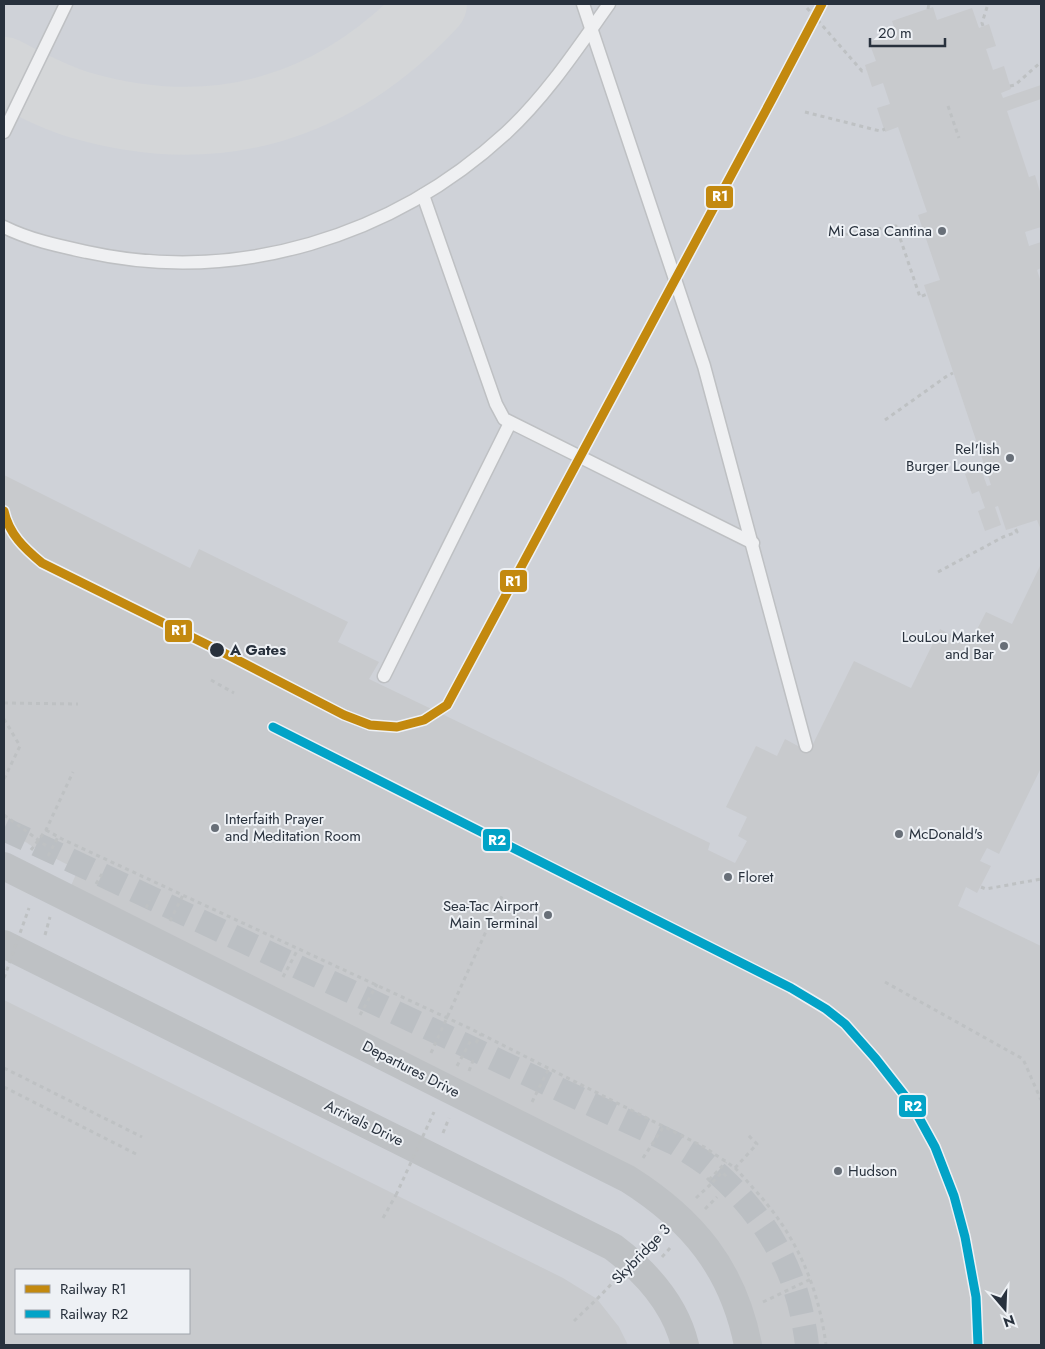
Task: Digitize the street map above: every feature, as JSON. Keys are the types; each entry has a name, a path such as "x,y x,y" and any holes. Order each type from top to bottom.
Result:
{"main road":[{"name":"Departures Drive","path":"4,866 421,1074 628,1179 656,1196 686,1222 710,1253 730,1287 744,1323 748,1345"},
{"name":"Arrivals Drive","path":"4,944 614,1247 646,1275 662,1295 674,1316 684,1345"}],"lane":[{"path":"4,132 66,4"},
{"path":"583,4 704,366 806,746"},
{"path":"4,227 52,244 130,260 188,263 257,257 300,248 339,235 371,222 423,195 448,180 480,155 531,108 609,4"},
{"path":"423,195 499,412 504,419 510,424 752,543"},
{"path":"384,676 510,424"}],"path":[{"path":"928,9 929,4"},
{"path":"983,26 982,23 988,4"},
{"path":"807,8 862,71 866,69"},
{"path":"1010,86 1015,85 1041,62"},
{"path":"948,106 959,138"},
{"path":"805,112 880,131 884,129"},
{"path":"830,237 896,226 920,297 927,294"},
{"path":"885,420 953,373"},
{"path":"938,572 1016,532 1015,528"},
{"path":"211,680 234,693"},
{"path":"4,703 78,704"},
{"path":"4,719 20,746 4,779"},
{"path":"33,847 46,830 74,772"},
{"path":"4,815 48,847"},
{"path":"46,830 481,1034 706,1148 735,1168 771,1207 795,1243 811,1279 822,1319 826,1345"},
{"path":"45,865 58,837"},
{"path":"59,844 62,839"},
{"path":"981,887 986,889 1041,879"},
{"path":"166,929 183,895"},
{"path":"421,1074 502,896"},
{"path":"4,978 31,903"},
{"path":"282,980 298,948"},
{"path":"885,982 1024,1059 1041,1100"},
{"path":"360,1016 376,984"},
{"path":"476,1043 481,1034"},
{"path":"454,1072 471,1040"},
{"path":"4,1068 142,1137"},
{"path":"528,1109 549,1068"},
{"path":"4,1087 136,1154"},
{"path":"383,1218 396,1195 437,1106"},
{"path":"639,1164 664,1126"},
{"path":"735,1168 757,1144 748,1135"},
{"path":"692,1202 726,1162"},
{"path":"709,1180 722,1172 727,1177"},
{"name":"Skybridge 3","path":"574,1321 665,1230"},
{"path":"759,1304 811,1279"}],"shaded area":[{"path":"4,4 1041,4 1041,1345 4,1345"}],"building":[{"path":"933,7 937,20 972,8 979,28 989,24 996,46 986,49 993,70 1004,66 1011,89 1001,93 1003,98 1041,85 1041,99 1007,111 1029,177 1035,175 1041,195 1041,227 1025,232 1029,246 1041,242 1041,268 1037,270 1041,282 1041,530 1037,520 1006,530 998,506 995,507 1001,525 985,531 978,511 985,508 979,491 972,494 965,474 981,469 987,486 991,485 924,285 940,280 918,215 927,212 898,127 885,132 877,108 890,104 883,83 872,87 865,65 876,61 869,42 896,33 892,21"},
{"name":"Sea-Tac Airport Main Terminal","path":"4,475 190,568 199,549 348,622 338,642 379,662 369,679 710,843 708,850 735,863 747,841 738,836 747,817 726,807 756,746 777,756 785,739 809,752 854,661 911,688 940,629 969,645 986,612 1012,624 1041,564 1041,768 999,854 987,848 980,861 991,866 977,893 966,887 958,906 1041,946 1041,1345 759,1345 712,1238 69,890 78,870 33,847 4,827"},
{"path":"4,1000 563,1278 597,1299 619,1327 628,1345 4,1345"}],"taxiway":[{"path":"4,71 70,102 131,116 179,121 227,118 272,109 315,92 357,69 396,40 433,4"}],"tunnel":[{"path":"4,829 676,1144 707,1165 727,1183 743,1199 769,1234 789,1272 802,1315 807,1345"}],"rail line":[{"name":"R1","path":"4,511 13,534 42,563 344,715 370,725 397,727 424,720 447,705 822,4"},
{"name":"R2","path":"273,727 791,988 826,1009 845,1024 876,1059 912,1105 935,1147 954,1196 965,1237 976,1297 978,1345"}],"place":[{"name":"Mi Casa Cantina","path":"942,231"},
{"name":"Rel'lish Burger Lounge","path":"1010,458"},
{"name":"LouLou Market and Bar","path":"1004,646"},
{"name":"A Gates","path":"217,650"},
{"name":"Interfaith Prayer and Meditation Room","path":"215,828"},
{"name":"McDonald's","path":"899,834"},
{"name":"Floret","path":"728,877"},
{"name":"Sea-Tac Airport Main Terminal","path":"548,915"},
{"name":"Hudson","path":"838,1171"}]}
